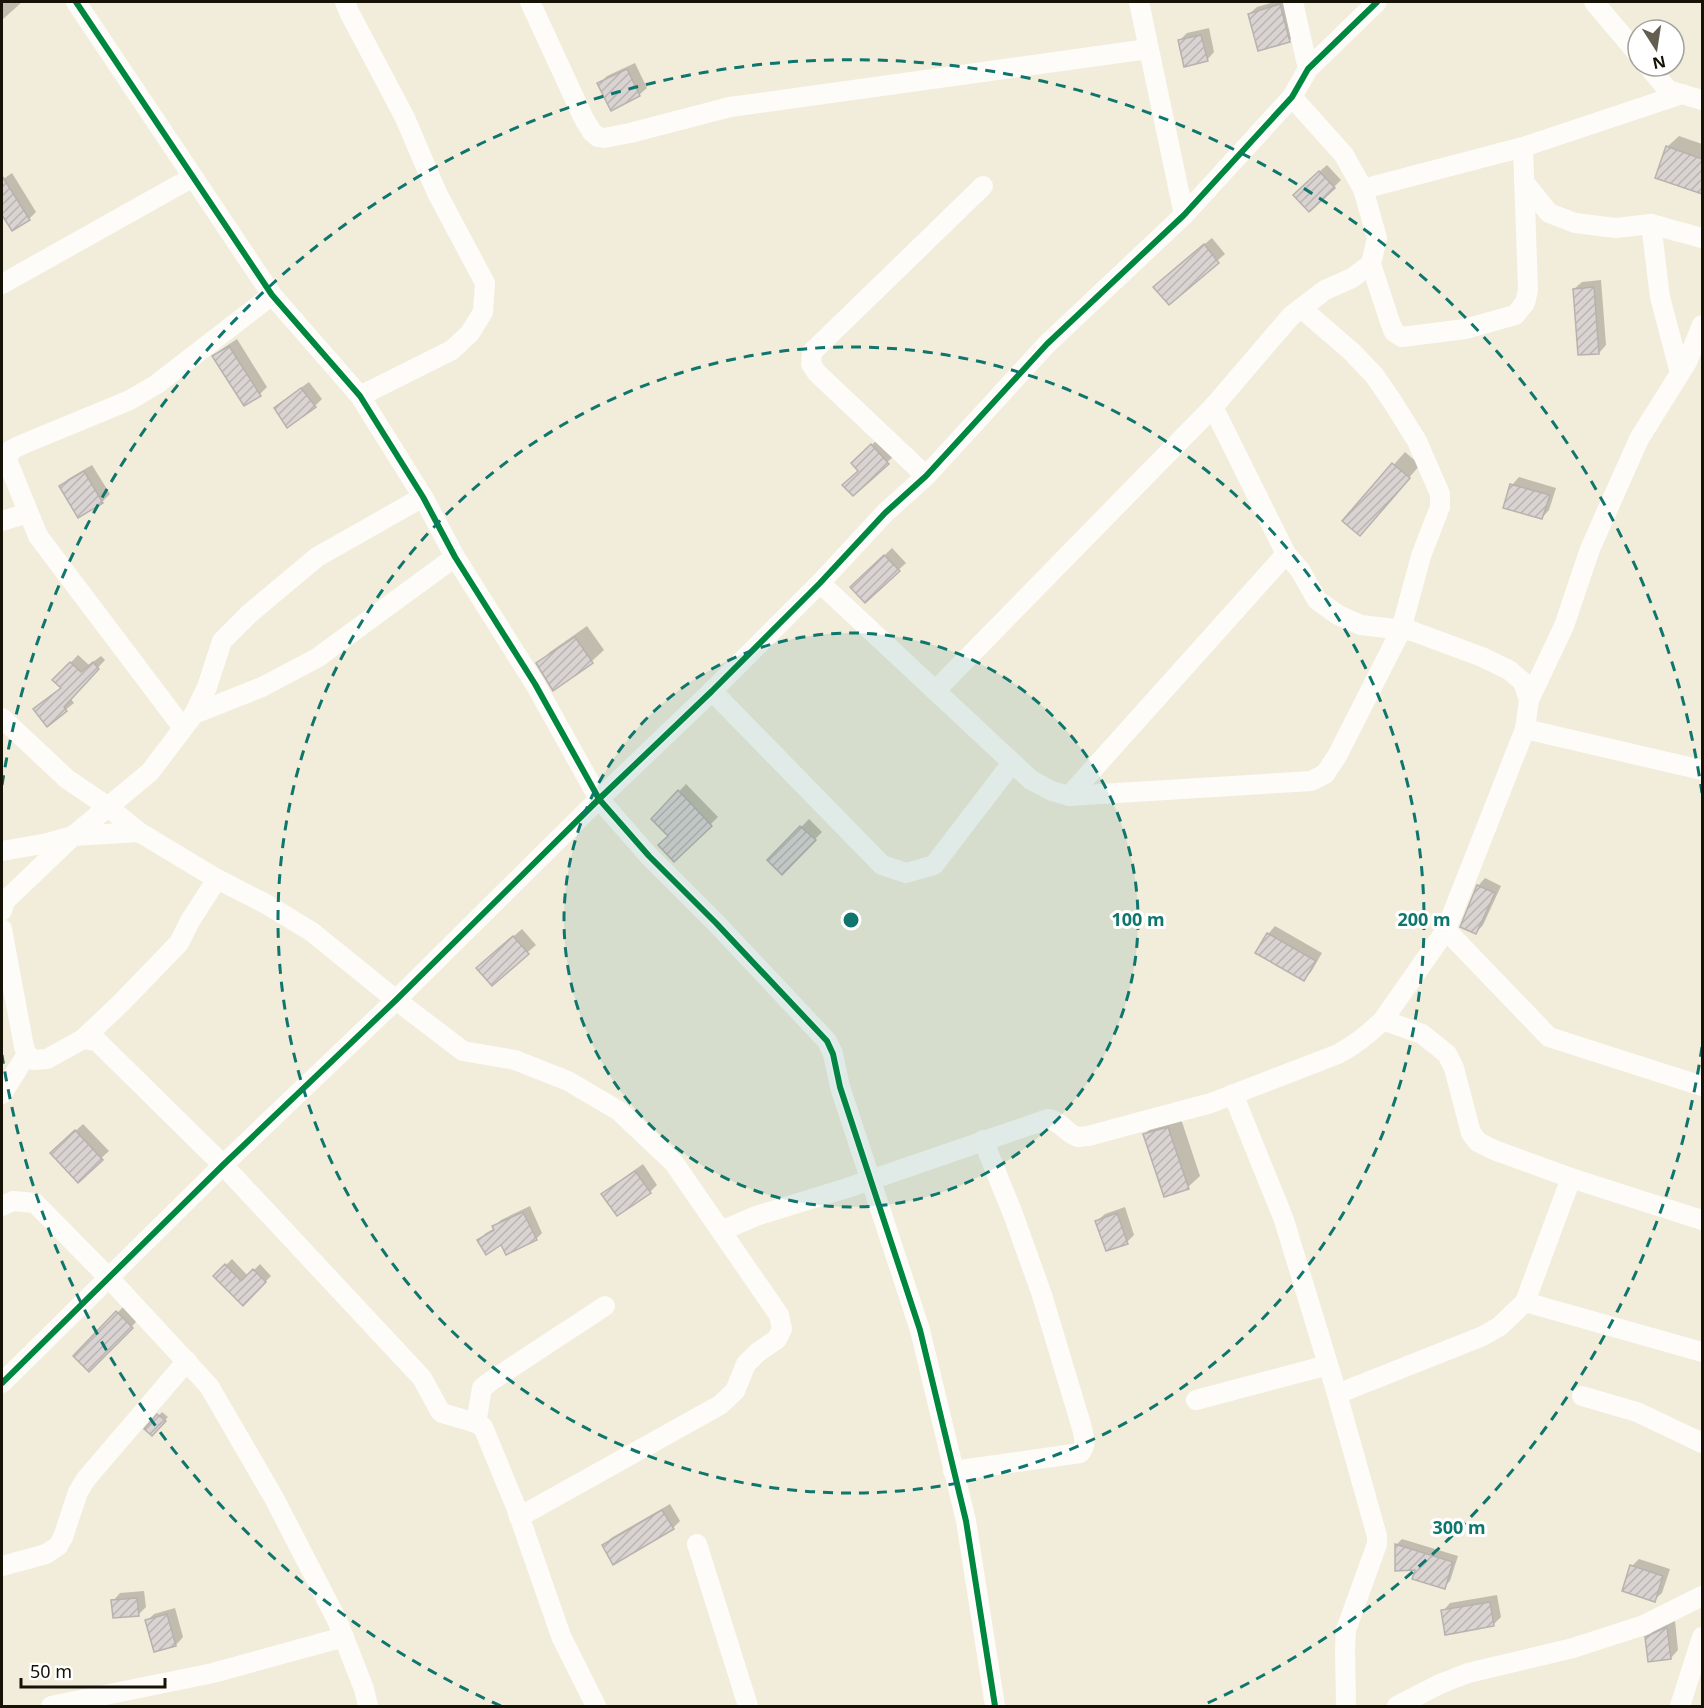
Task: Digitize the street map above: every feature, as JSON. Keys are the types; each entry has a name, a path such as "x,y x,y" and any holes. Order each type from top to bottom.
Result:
{"street":[{"path":"76,2 272,295 360,396 423,497 455,557 535,684 599,799 649,856 716,922 827,1041 920,1330 966,1521 995,1707"},
{"path":"345,2 405,118 437,193 485,283 483,312 470,333 452,350 360,396"},
{"path":"530,2 584,119 592,132 604,138 730,107 1148,49"},
{"path":"1139,2 1184,215"},
{"path":"1293,2 1308,69"},
{"path":"2,1383 223,1165 396,1000 712,691 885,513 926,476 1047,344 1184,215 1292,97 1308,69 1377,2"},
{"path":"1594,2 1626,40"},
{"path":"1658,78 1668,90 1702,100"},
{"path":"1363,189 1523,147 1682,94"},
{"path":"1292,97 1344,155 1363,189 1377,238 1371,264 1394,333 1402,337 1465,329 1515,315 1525,303 1528,290 1523,147"},
{"path":"2,284 193,177"},
{"path":"1524,182 1549,213 1560,219 1616,228 1651,224 1702,238"},
{"path":"926,476 817,373 811,364 812,352 983,186"},
{"path":"1651,224 1660,297 1680,373"},
{"path":"936,690 1213,407 1291,316 1325,290 1352,278 1371,264"},
{"path":"189,721 38,537 7,460 11,450 130,400 157,384 272,295"},
{"path":"819,583 1031,780 1052,791 1069,796 1311,781 1325,774 1337,756 1401,630 1421,556 1440,507 1440,494 1417,441 1374,375 1351,351 1301,308"},
{"path":"721,1231 756,1216 1048,1119 1056,1120 1076,1137 1088,1136 1211,1103 1338,1054 1354,1045 1383,1020 1446,930 1525,729 1529,700 1564,626 1590,549 1639,439 1687,362 1702,325"},
{"path":"1213,407 1286,554 1300,570 1317,600 1338,615 1361,625 1412,631 1482,657 1509,670 1523,682 1529,700"},
{"path":"2,911 5,901 74,836 150,772 189,721 207,687 222,641 249,614 317,557 423,497"},
{"path":"2,521 28,513"},
{"path":"1069,796 1286,554"},
{"path":"189,721 317,658 455,557"},
{"path":"712,691 882,865 906,873 934,865 1012,763"},
{"path":"2,718 67,779 107,806 139,832 216,879 266,904 312,932 463,1051 515,1060 568,1081 619,1111 674,1163 779,1315 782,1329 777,1339 746,1364 735,1390 720,1405 519,1517"},
{"path":"1525,729 1702,770"},
{"path":"2,851 74,836 139,832"},
{"path":"2,929 24,1047 33,1060 47,1059 83,1039 122,1004 179,943 216,879"},
{"path":"1446,930 1549,1037 1702,1086"},
{"path":"1383,1020 1422,1034 1447,1054 1454,1068 1472,1133 1478,1142 1571,1178 1702,1220"},
{"path":"83,1039 97,1041 223,1165 422,1378 442,1413 483,1427 519,1517 561,1636 596,1707"},
{"path":"2,1094 27,1054"},
{"path":"1233,1095 1284,1220 1375,1527 1377,1544 1346,1630 1346,1707"},
{"path":"954,1471 1080,1453 1085,1443 1042,1295 983,1140"},
{"path":"1337,1394 1482,1336 1500,1326 1525,1302 1571,1178"},
{"path":"2,1206 13,1202 35,1203 109,1278 209,1386 274,1498 337,1620 364,1689 368,1707"},
{"path":"1525,1302 1702,1352"},
{"path":"476,1423 482,1389 604,1306"},
{"path":"2,1566 46,1554 58,1546 78,1492 86,1479 187,1361"},
{"path":"1196,1400 1328,1365"},
{"path":"1582,1396 1637,1412 1702,1443"},
{"path":"697,1544 748,1707"},
{"path":"1397,1707 1440,1684 1468,1673 1573,1648 1644,1625 1702,1596"},
{"path":"51,1707 94,1702 213,1674 344,1637"},
{"path":"1680,1707 1702,1637"}],"building":[{"path":"1280,4 1290,42 1258,51 1248,14"},
{"path":"1201,35 1208,61 1184,67 1178,40"},
{"path":"627,69 640,96 611,111 597,83"},
{"path":"1666,146 1702,159 1702,194 1655,178"},
{"path":"1319,171 1335,188 1309,212 1293,195"},
{"path":"2,176 30,220 12,231 2,215"},
{"path":"1204,244 1219,263 1169,305 1153,287"},
{"path":"1594,287 1599,354 1578,355 1573,289"},
{"path":"229,346 261,396 244,406 212,356"},
{"path":"301,388 316,407 287,428 274,408"},
{"path":"871,444 889,464 853,496 842,485 858,471 851,463"},
{"path":"1392,463 1410,478 1360,536 1342,521"},
{"path":"84,471 103,503 78,518 59,486"},
{"path":"1510,484 1550,495 1542,519 1503,508"},
{"path":"884,555 900,571 865,603 850,587"},
{"path":"575,637 593,663 553,691 536,663"},
{"path":"70,662 81,672 93,662 99,669 64,707 67,711 47,727 33,709 61,688 52,680"},
{"path":"678,790 712,826 674,862 658,845 668,836 651,819"},
{"path":"800,826 816,840 782,875 767,860"},
{"path":"1477,885 1495,893 1476,934 1460,927"},
{"path":"1267,933 1316,961 1304,981 1255,953"},
{"path":"513,936 529,954 492,986 476,968"},
{"path":"1168,1127 1189,1189 1164,1197 1143,1134"},
{"path":"75,1130 103,1160 78,1183 50,1153"},
{"path":"635,1171 651,1193 617,1216 601,1194"},
{"path":"523,1212 537,1240 506,1255 501,1245 486,1255 477,1240 494,1230 492,1226"},
{"path":"1117,1213 1128,1244 1106,1251 1095,1221"},
{"path":"225,1264 241,1281 253,1269 266,1282 243,1306 213,1276"},
{"path":"116,1311 133,1328 89,1372 73,1356"},
{"path":"157,1414 166,1421 152,1436 144,1429"},
{"path":"662,1510 674,1529 613,1565 602,1545"},
{"path":"1395,1544 1453,1562 1445,1589 1412,1579 1415,1570 1395,1571"},
{"path":"1630,1565 1663,1576 1655,1602 1622,1591"},
{"path":"137,1598 139,1616 113,1618 111,1600"},
{"path":"1490,1602 1494,1626 1445,1635 1441,1610"},
{"path":"167,1614 176,1646 154,1652 145,1620"},
{"path":"1667,1627 1671,1659 1648,1662 1645,1637"}],"cycle path":[{"path":"76,2 272,295 360,396 423,497 455,557 535,684 599,799 649,856 716,923 827,1041 920,1330 966,1521 995,1706"},
{"path":"2,1383 820,583 885,513 926,476 1047,344 1184,215 1292,97 1308,69 1377,2"}]}
